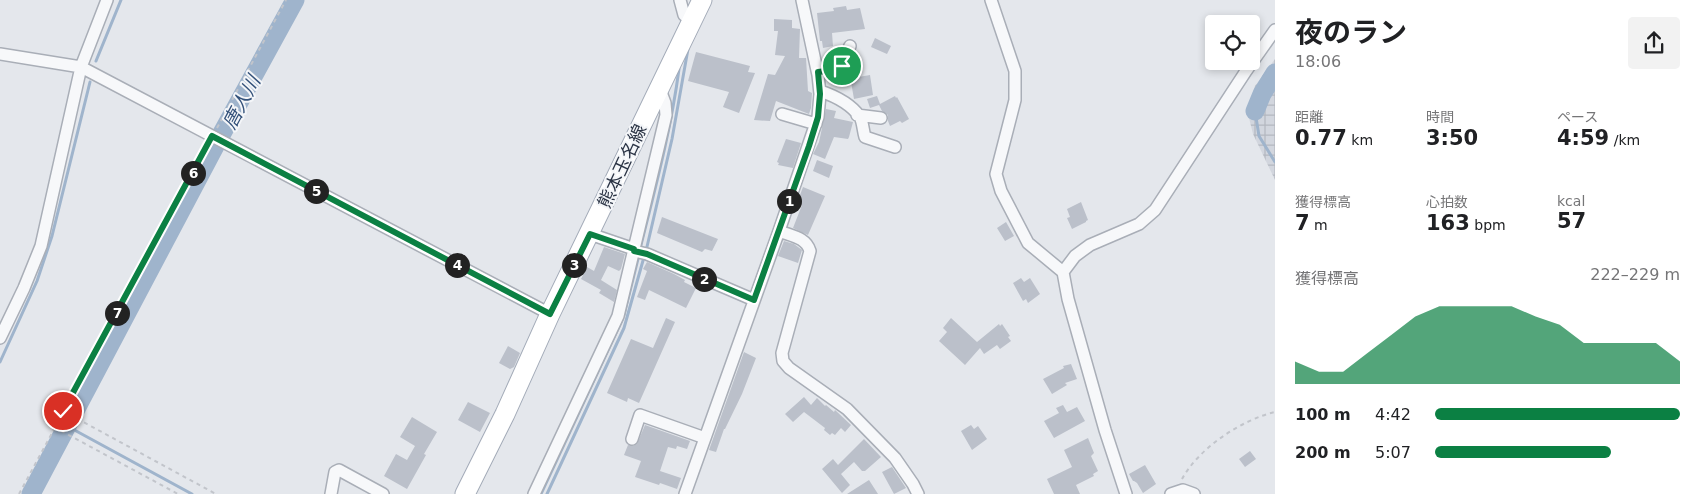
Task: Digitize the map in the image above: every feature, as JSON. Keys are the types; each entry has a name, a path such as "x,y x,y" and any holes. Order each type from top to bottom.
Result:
{"main road":[{"name":"熊本玉名線","path":"465,494 702,0"}],"street":[{"path":"0,338 42,246 81,66 107,0"},
{"path":"680,0 684,15 692,20"},
{"path":"685,494 816,124 820,91 818,72 802,0"},
{"path":"991,0 1015,71 1015,100 996,174 1001,191 1028,243 1063,272 1068,299 1105,430 1126,494"},
{"path":"1063,272 1075,256 1090,245 1139,224 1155,210 1275,30"},
{"path":"818,72 834,70 842,66 850,46"},
{"path":"0,54 81,66 550,314"},
{"path":"534,494 618,316 638,251 666,115 665,102 659,87"},
{"path":"820,91 833,95 849,106 861,118 865,137 895,147"},
{"path":"782,114 816,124"},
{"path":"857,115 881,118"},
{"path":"779,232 803,240 810,251 782,353 783,360 789,368 847,409 895,458 918,494"},
{"path":"590,234 638,251 754,300"},
{"path":"632,439 640,415 705,438"},
{"path":"331,494 335,472 339,470 383,494"},
{"path":"1173,493 1182,490 1194,494"}],"path":[{"path":"19,494 286,0"},
{"path":"63,411 216,494"},
{"path":"1173,493 1186,472 1199,457 1223,436 1236,428 1275,412"},
{"path":"54,428 178,494"}],"shaded area":[{"path":"1275,59 1275,180 1253,134 1248,114 1255,86"}],"building":[{"path":"846,6 847,10 860,8 865,29 832,33 833,46 823,48 822,41 820,41 817,13 834,11 833,8"},
{"path":"774,19 792,20 792,28 800,29 799,58 806,58 808,91 812,93 811,108 809,114 776,101 770,121 754,120 768,74 775,75 785,56 775,55 778,31 774,31"},
{"path":"875,38 891,46 887,54 871,47"},
{"path":"696,52 750,66 748,72 755,73 739,113 723,107 729,92 688,81"},
{"path":"870,75 873,95 854,99 851,82 854,82 853,78"},
{"path":"877,96 880,104 895,96 897,97 909,119 890,126 888,115 882,111 879,105 870,108 867,99"},
{"path":"826,109 836,111 834,118 853,122 848,139 834,137 825,159 813,154 819,142"},
{"path":"786,139 801,143 793,168 778,165 779,163 777,162"},
{"path":"817,160 833,166 829,178 813,171"},
{"path":"803,187 825,196 808,235 793,228 802,205 797,203"},
{"path":"1081,202 1088,220 1072,229 1067,218 1070,217 1067,209"},
{"path":"662,217 718,239 712,251 705,249 702,252 657,233"},
{"path":"1006,222 1014,236 1005,241 997,228"},
{"path":"784,241 794,244 802,250 798,263 778,256"},
{"path":"604,247 625,254 621,269 619,271 608,266 601,280 617,290 614,302 599,293 601,290 581,279 587,267 594,271"},
{"path":"647,262 674,274 696,288 686,308 649,290 645,300 637,297 647,271 643,269"},
{"path":"1021,278 1024,282 1030,278 1040,294 1028,303 1026,299 1023,301 1013,283"},
{"path":"666,318 675,322 639,403 628,398 627,402 607,393 631,339 653,348"},
{"path":"951,318 977,342 999,324 1000,326 1002,324 1011,341 1000,349 997,345 984,354 980,348 965,365 939,341 947,332 943,328"},
{"path":"508,346 520,353 514,367 510,369 499,363"},
{"path":"744,352 756,358 742,394 724,429 716,452 709,450"},
{"path":"1071,364 1077,379 1065,383 1067,385 1052,394 1043,379 1064,368 1063,366"},
{"path":"804,397 811,405 817,398 834,412 835,410 851,425 845,432 841,428 835,435 832,433 830,435 824,430 825,428 804,412 793,422 785,414"},
{"path":"468,402 490,413 480,432 458,420"},
{"path":"1063,405 1067,412 1077,407 1085,421 1054,438 1044,421 1059,413 1056,408"},
{"path":"412,417 437,432 407,489 384,476 396,454 407,460 415,446 400,437"},
{"path":"645,425 690,441 687,449 677,446 676,449 668,447 660,471 681,478 677,489 635,477 641,461 624,455 628,445 633,446 637,444"},
{"path":"971,425 974,429 978,426 987,439 972,450 961,431"},
{"path":"1088,438 1094,453 1091,456 1098,471 1093,474 1094,476 1076,485 1080,494 1054,494 1047,479 1072,467 1064,450"},
{"path":"864,439 881,457 865,471 862,471 854,462 841,474 850,485 842,493 822,469 833,459 838,465"},
{"path":"1250,451 1256,459 1245,467 1239,459"},
{"path":"1145,465 1156,484 1143,493 1129,474"},
{"path":"892,467 906,488 894,494 882,472"},
{"path":"869,480 878,494 847,494"}],"waterway":[{"path":"96,61 121,0"},
{"name":"唐人川","path":"31,494 215,146 295,0"},
{"path":"646,251 672,139 688,49"},
{"path":"640,249 667,137 679,69"},
{"path":"1255,111 1262,94 1275,73"},
{"path":"0,362 37,281 52,236 90,82"},
{"path":"1255,111 1259,136 1275,162"},
{"path":"624,315 639,255"},
{"path":"547,494 624,328 644,257"},
{"path":"541,494 622,320"},
{"path":"67,426 192,494"}],"route":[{"path":"63,411 212,136 550,314 590,234 647,254 754,300 818,117 820,94 818,72 834,70 842,66"}]}
